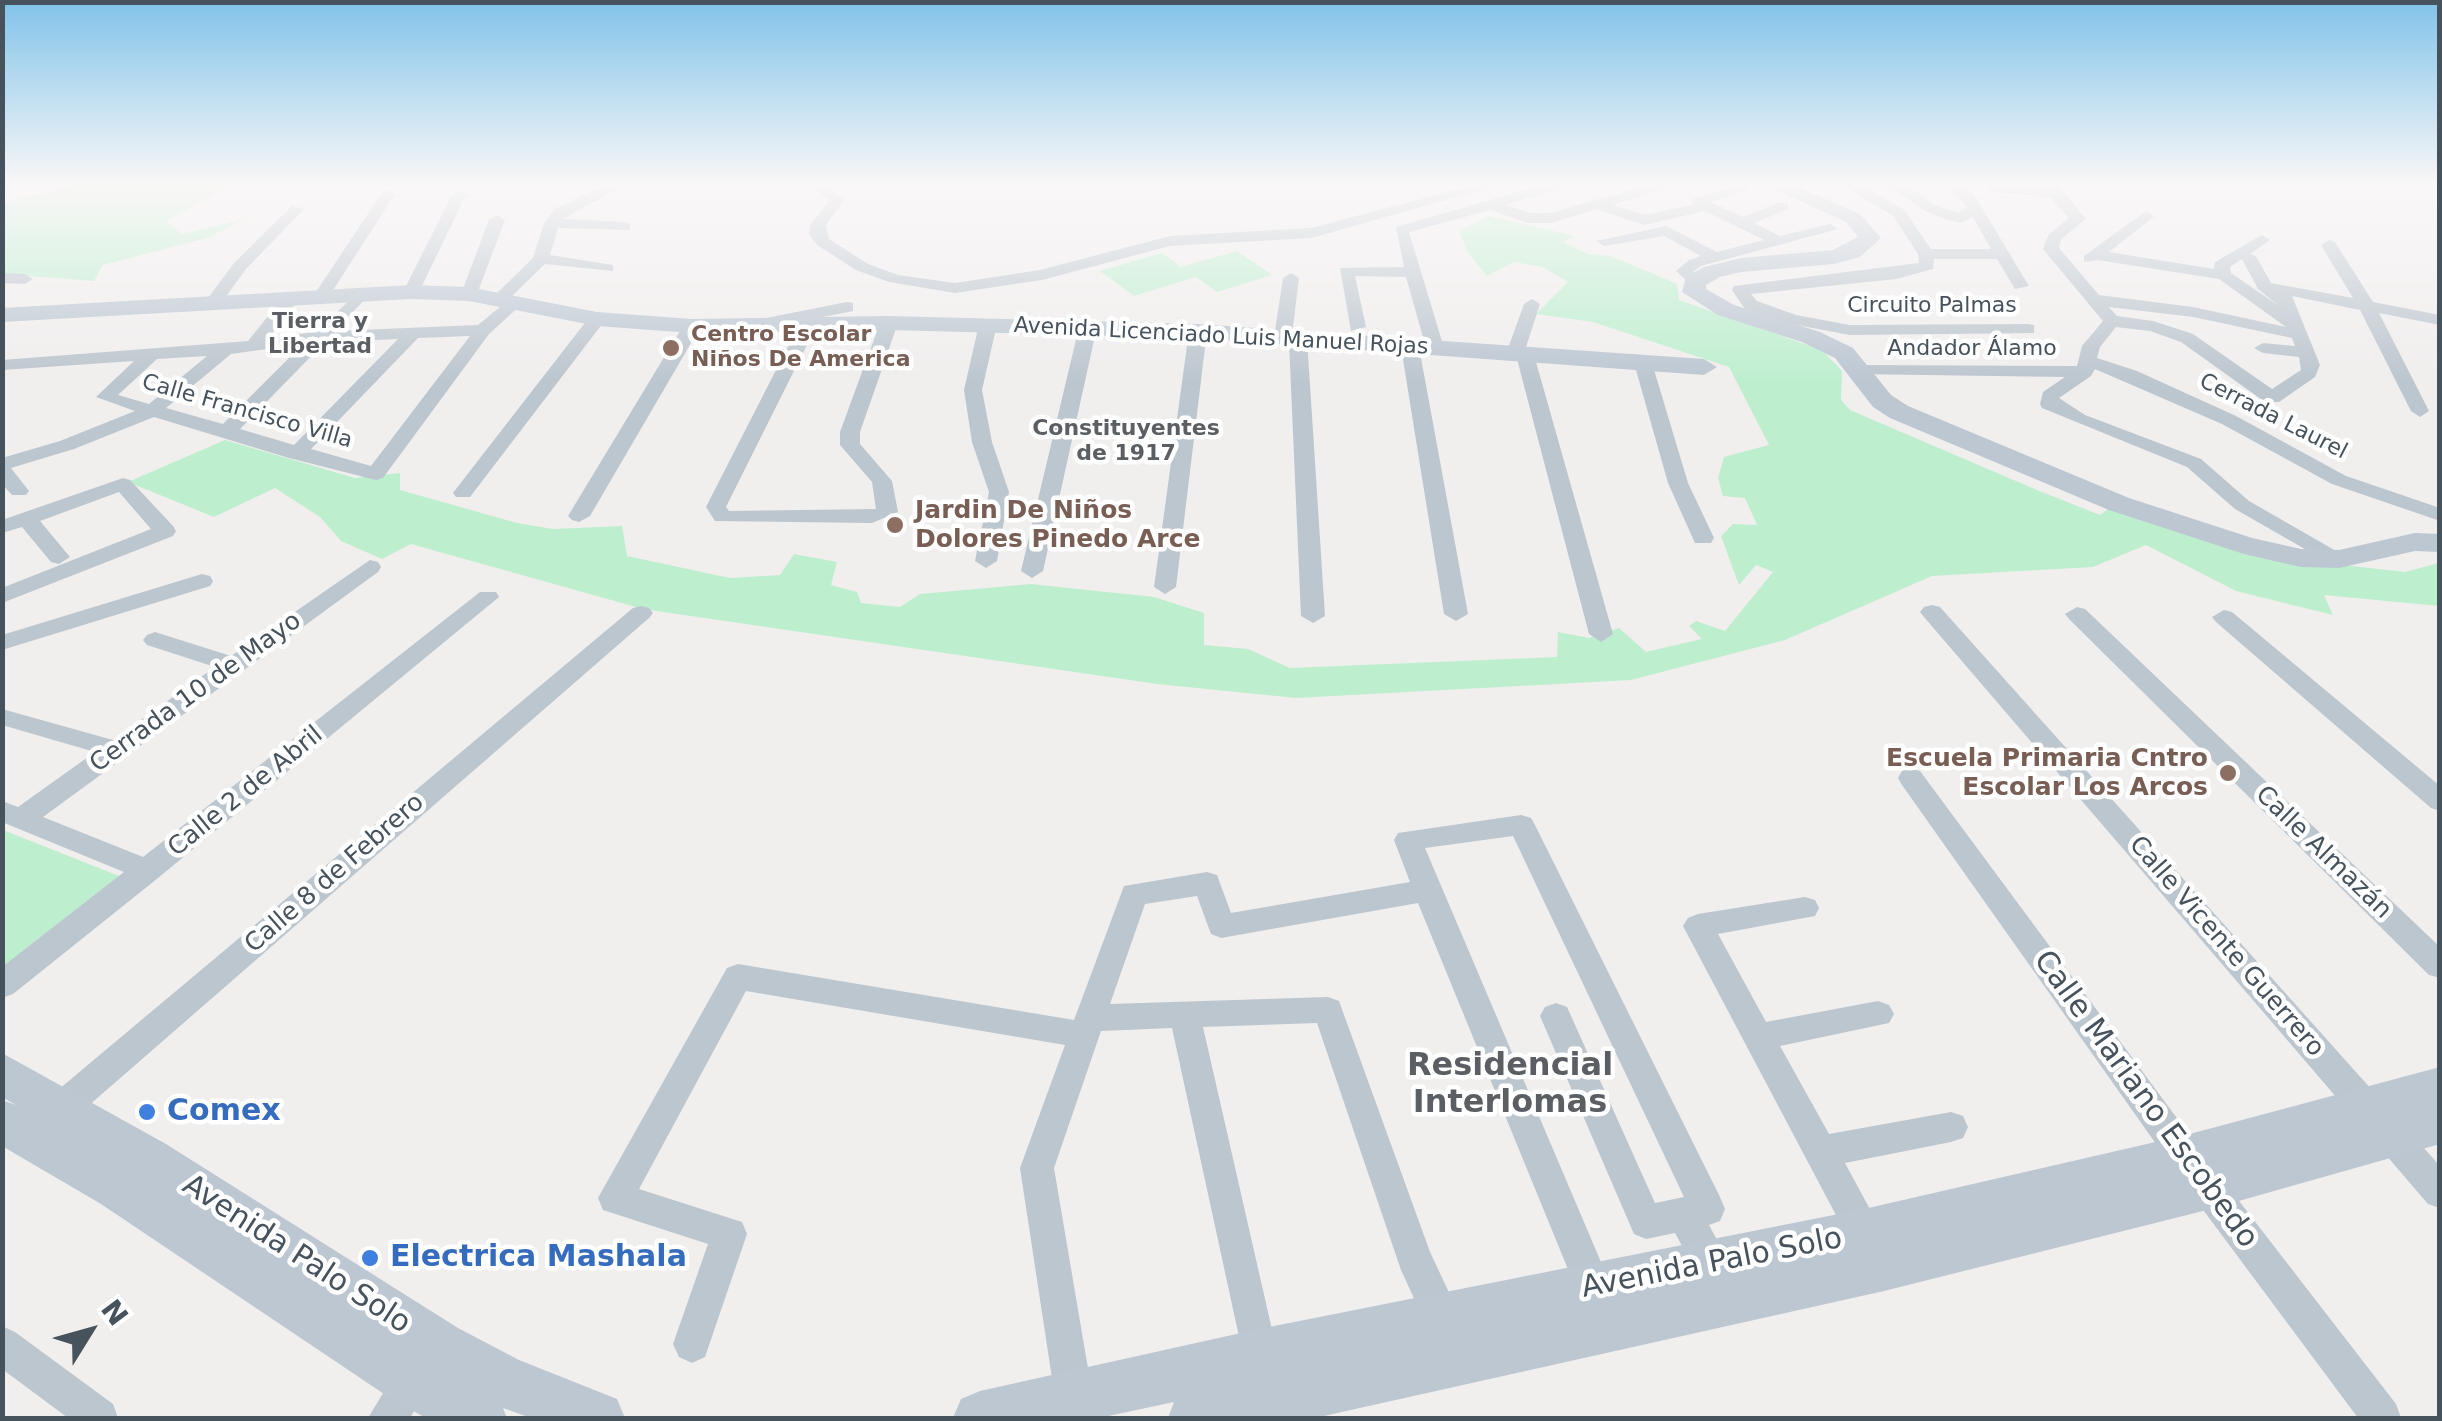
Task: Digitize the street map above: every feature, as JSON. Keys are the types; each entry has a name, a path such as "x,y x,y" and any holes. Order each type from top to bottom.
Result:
{"main road":[{"path":"1855,249 1834,256 1741,265 1712,272 1694,282 1694,292 1828,344 1860,370 1882,401 1899,412 2120,504 2244,545 2301,558 2339,559 2415,542 2440,543"},
{"name":"Avenida Licenciado Luis Manuel Rojas","path":"2,315 410,292 469,294 597,318 692,326 889,323 1198,331 1704,368"},
{"name":"Avenida Palo Solo","path":"2,1073 32,1121 118,1188 413,1382 480,1418"},
{"name":"Avenida Palo Solo","path":"1194,1418 2401,1123 2440,1087"},
{"name":"Avenida Palo Solo","path":"980,1418 1259,1356 1712,1264 1874,1250"},
{"name":"Avenida Palo Solo","path":"413,1382 504,1381 598,1418"}],"street":[{"path":"224,301 240,266 256,249"},
{"path":"320,298 352,249"},
{"path":"410,292 431,249"},
{"path":"469,294 486,249"},
{"path":"2,366 253,346 317,337 483,330 541,260 544,249"},
{"path":"834,249 862,267 896,279 955,288 1011,282 1138,249"},
{"path":"1407,249 1413,272 1456,614"},
{"path":"1699,249 1714,257"},
{"path":"1694,282 1684,271 1714,257 1745,249"},
{"path":"1923,249 1926,254 2002,254"},
{"path":"1999,249 2021,286"},
{"path":"2051,249 2112,321 2153,326 2186,338 2272,398 2310,373 2302,339 2284,295"},
{"path":"2073,278 2102,249"},
{"path":"2224,274 2220,265 2246,249"},
{"path":"2332,249 2368,308 2420,411"},
{"name":"Circuito Palmas","path":"1926,254 1927,266 1920,270 1740,290 1751,305 1792,319 1850,330 2028,329"},
{"path":"2095,255 2158,257 2224,274 2302,339"},
{"path":"224,301 269,259"},
{"path":"2250,259 2264,286 2284,295 2440,320"},
{"path":"541,260 607,268"},
{"path":"1357,327 1346,271 1413,272"},
{"path":"2,278 25,279"},
{"path":"1291,278 1291,338 1312,616"},
{"path":"226,432 362,294"},
{"path":"253,346 291,299"},
{"path":"2097,300 2192,312 2302,339"},
{"path":"1532,304 1520,354 1601,634"},
{"path":"751,326 847,308"},
{"path":"463,492 597,318"},
{"path":"2112,321 2091,346 2085,366 2050,396 2049,404 2194,463 2242,504 2339,559"},
{"path":"808,325 716,507 722,517 872,517 889,507 882,482 850,446 850,432 889,323"},
{"path":"986,561 999,492 982,442 973,390 988,324"},
{"path":"579,516 692,326"},
{"path":"1032,571 1088,327"},
{"path":"296,454 416,330"},
{"name":"Calle Francisco Villa","path":"152,354 105,397 376,474 483,330"},
{"path":"1165,588 1198,331"},
{"path":"2263,348 2302,339"},
{"path":"18,491 2,467 150,412 226,348"},
{"path":"1643,363 1678,483 1703,538"},
{"name":"Andador Álamo","path":"1860,370 2085,366"},
{"name":"Cerrada Laurel","path":"2085,366 2130,374 2229,420 2339,480 2440,515"},
{"path":"2,528 122,484 165,531 2,596"},
{"path":"27,518 59,557"},
{"name":"Cerrada 10 de Mayo","path":"12,814 117,750 370,567"},
{"path":"5,643 202,581"},
{"name":"Calle 2 de Abril","path":"2,985 488,597"},
{"name":"Calle Vicente Guerrero","path":"1932,612 2401,1123 2440,1192"},
{"name":"Calle 8 de Febrero","path":"32,1121 641,613"},
{"name":"Calle Almazán","path":"2077,614 2440,966"},
{"path":"2224,617 2440,801"},
{"path":"156,640 234,665"},
{"path":"4,717 117,750"},
{"name":"Calle Mariano Escobedo","path":"1911,778 2196,1172 2382,1418"},
{"path":"12,814 148,870"},
{"path":"1556,1016 1646,1222 1708,1209 1521,825 1408,840 1594,1288"},
{"path":"1074,1398 1037,1168 1134,894 1208,883 1222,926 1427,890"},
{"path":"1805,908 1698,926 1874,1250"},
{"path":"692,1344 729,1234 615,1198 738,977 1087,1026 1185,1015 1328,1010 1414,1258 1442,1318"},
{"path":"1756,1037 1878,1014"},
{"path":"1185,1015 1259,1356"},
{"path":"1818,1152 1951,1127"},
{"path":"1684,1214 1712,1264"},
{"path":"2,1345 98,1418"}],"green space":[{"path":"3,249 163,249 103,265 94,281 3,274"},
{"path":"1578,249 1611,256 1677,284 1679,300 1822,350 1842,371 1841,400 1850,410 2037,490 2100,515 2114,505 2298,560 2405,572 2439,563 2439,606 2324,595 2333,615 2236,591 2146,545 2093,567 1932,576 1785,640 1631,680 1296,698 1157,684 643,609 411,544 382,559 341,541 320,517 275,488 214,517 128,482 225,440 355,478 400,473 400,490 517,523 553,529 622,526 627,556 730,578 780,575 794,554 837,562 831,585 857,592 861,603 900,607 920,594 1031,584 1154,597 1204,613 1204,645 1248,649 1290,668 1557,657 1558,632 1589,638 1619,628 1646,652 1702,639 1689,626 1696,621 1725,631 1773,572 1756,565 1739,585 1721,536 1733,524 1757,525 1745,498 1723,496 1718,478 1724,457 1769,445 1729,367 1593,322 1536,314 1568,282 1542,267 1514,262 1487,276 1467,251"},
{"path":"1237,251 1272,275 1217,292 1196,277 1134,296 1100,271 1162,253 1181,267"},
{"path":"3,830 124,878 3,973"}],"place":[{"name":"Centro Escolar Niños De America","path":"671,348"},
{"name":"Jardin De Niños Dolores Pinedo Arce","path":"895,525"},
{"name":"Escuela Primaria Cntro Escolar Los Arcos","path":"2228,773"},
{"name":"Comex","path":"147,1112"},
{"name":"Electrica Mashala","path":"370,1258"}],"district":[{"name":"Tierra y Libertad","path":"320,335"},
{"name":"Constituyentes de 1917","path":"1126,442"},
{"name":"Residencial Interlomas","path":"1510,1086"}]}
